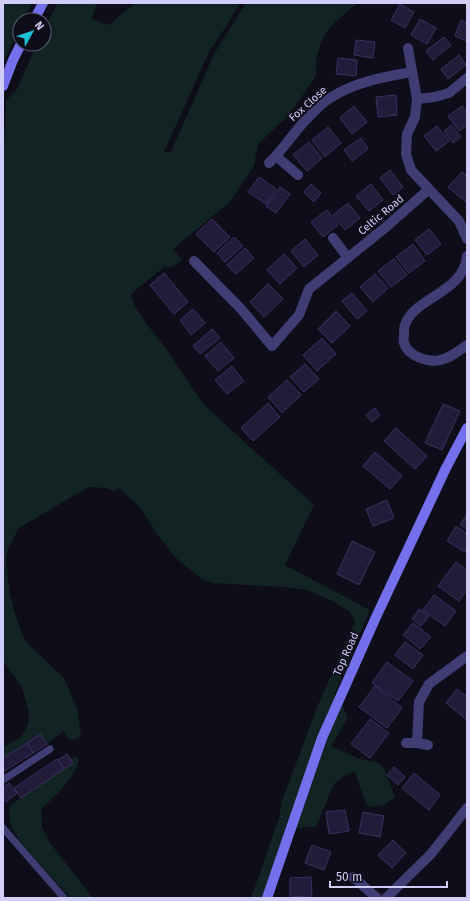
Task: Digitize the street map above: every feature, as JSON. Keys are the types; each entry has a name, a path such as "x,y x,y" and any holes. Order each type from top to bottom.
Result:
{"street":[{"path":"38,12 43,3"},
{"path":"408,48 416,99 415,117 407,134 406,154 411,170 458,222 467,239"},
{"path":"3,86 12,60 16,52"},
{"name":"Fox Close","path":"298,175 273,160 302,124 329,99 350,87 376,79 412,72"},
{"path":"416,99 435,97 449,93 467,78"},
{"name":"Celtic Road","path":"194,261 242,310 272,346 299,315 309,289 428,190"},
{"path":"333,238 348,258"},
{"path":"467,256 467,261 459,277 411,313 404,325 404,343 412,354 425,360 440,360 452,355 467,345"},
{"name":"Top Road","path":"267,898 322,738 376,617 446,468 467,428"},
{"path":"417,743 419,702 429,684 467,656"},
{"path":"406,743 428,745"},
{"path":"386,898 431,854 467,808"},
{"path":"353,877 378,898"}],"lane":[{"path":"3,780 50,749"},
{"path":"3,828 64,898"}],"shaded area":[{"path":"3,3 32,3 27,12 12,12 12,44 3,63"},
{"path":"58,3 97,3 92,19 109,25 135,3 240,3 209,52 164,152 171,152 214,54 246,3 357,3 336,21 325,34 316,60 316,76 289,115 258,144 254,166 230,202 173,249 182,260 172,267 164,267 131,294 135,306 146,323 165,347 204,405 314,505 285,565 370,610 334,695 340,700 348,718 331,746 360,759 377,762 384,768 395,797 384,805 368,807 355,772 347,774 334,784 316,827 302,827 290,830 268,880 262,898 251,898 279,818 282,801 318,705 355,622 350,612 336,603 308,590 213,583 202,579 176,558 159,537 140,507 119,488 115,491 105,488 89,487 19,528 9,547 6,558 9,588 14,611 22,634 27,643 64,678 77,708 81,735 78,739 71,740 63,731 47,744 40,734 3,758 3,747 20,738 28,725 29,712 22,688 3,660 3,150 6,100 16,91 33,52 52,52 52,14"},
{"path":"75,756 79,760 73,775 41,809 42,827 50,843 93,898 70,898 21,843 10,824 9,806 72,763 70,759"}],"building":[{"path":"400,4 414,12 405,28 391,20"},
{"path":"420,19 436,28 427,44 411,35"},
{"path":"461,20 467,23 467,41 455,36"},
{"path":"444,37 451,45 433,60 426,51"},
{"path":"356,40 375,42 373,58 354,55"},
{"path":"459,55 466,65 448,79 441,69"},
{"path":"338,58 357,60 356,76 336,74"},
{"path":"396,95 397,115 378,117 376,97"},
{"path":"354,106 367,122 352,134 340,118"},
{"path":"462,106 467,113 467,125 459,131 448,116"},
{"path":"451,125 461,137 453,143 444,131"},
{"path":"437,126 449,141 436,151 424,136"},
{"path":"328,127 341,143 325,157 312,140"},
{"path":"361,138 368,149 352,161 344,150"},
{"path":"309,142 322,158 307,171 293,155"},
{"path":"390,170 403,187 393,195 380,178"},
{"path":"462,172 467,176 467,203 448,187"},
{"path":"259,177 276,189 266,204 248,192"},
{"path":"311,184 321,193 314,202 304,192"},
{"path":"371,184 383,200 369,211 356,196"},
{"path":"280,187 290,194 276,213 266,206"},
{"path":"348,203 360,218 345,230 333,215"},
{"path":"327,210 338,225 323,237 311,222"},
{"path":"212,219 230,237 214,252 196,234"},
{"path":"429,229 441,244 427,255 415,240"},
{"path":"234,237 243,246 225,262 217,253"},
{"path":"305,239 318,255 304,267 291,251"},
{"path":"413,244 425,261 409,273 396,257"},
{"path":"245,248 254,258 236,274 227,265"},
{"path":"284,254 297,268 280,284 267,270"},
{"path":"394,259 407,275 391,287 378,271"},
{"path":"164,273 188,302 174,314 150,285"},
{"path":"375,274 388,288 373,302 360,287"},
{"path":"268,284 283,299 264,317 250,302"},
{"path":"352,293 367,311 357,319 342,301"},
{"path":"193,309 205,323 191,335 180,320"},
{"path":"336,311 350,326 332,343 318,329"},
{"path":"212,329 220,338 200,354 193,346"},
{"path":"322,338 336,354 317,371 303,355"},
{"path":"221,342 234,358 218,371 205,356"},
{"path":"305,364 319,379 304,392 290,377"},
{"path":"232,366 244,381 227,394 215,380"},
{"path":"287,380 301,395 282,413 268,397"},
{"path":"268,403 280,417 253,441 241,428"},
{"path":"443,404 460,411 442,450 425,443"},
{"path":"375,408 380,415 372,422 366,415"},
{"path":"396,428 427,456 415,469 384,441"},
{"path":"375,452 402,476 390,489 363,466"},
{"path":"387,500 394,518 373,526 366,509"},
{"path":"467,514 467,529 460,525"},
{"path":"456,526 467,534 467,548 465,552 447,541"},
{"path":"352,541 375,552 359,585 337,574"},
{"path":"456,562 467,570 467,589 459,601 438,586"},
{"path":"434,595 456,611 445,626 423,610"},
{"path":"419,609 429,616 421,626 412,619"},
{"path":"413,623 431,637 420,649 403,635"},
{"path":"405,642 423,655 413,669 395,655"},
{"path":"387,662 413,681 398,701 372,683"},
{"path":"375,686 402,708 387,728 359,707"},
{"path":"457,689 467,697 467,720 446,703"},
{"path":"370,719 389,733 370,758 351,744"},
{"path":"40,734 47,744 33,753 27,743"},
{"path":"27,743 33,753 3,772 3,758"},
{"path":"67,754 73,763 64,769 58,760"},
{"path":"57,759 64,769 21,798 14,788"},
{"path":"394,767 405,777 398,785 387,775"},
{"path":"414,773 440,795 429,810 402,788"},
{"path":"9,783 17,793 6,802 3,798 3,788"},
{"path":"345,810 349,831 329,834 326,812"},
{"path":"363,812 384,816 380,837 359,833"},
{"path":"393,840 406,853 392,868 378,855"},
{"path":"312,845 331,852 324,870 305,863"},
{"path":"311,877 312,896 290,897 290,878"}]}
